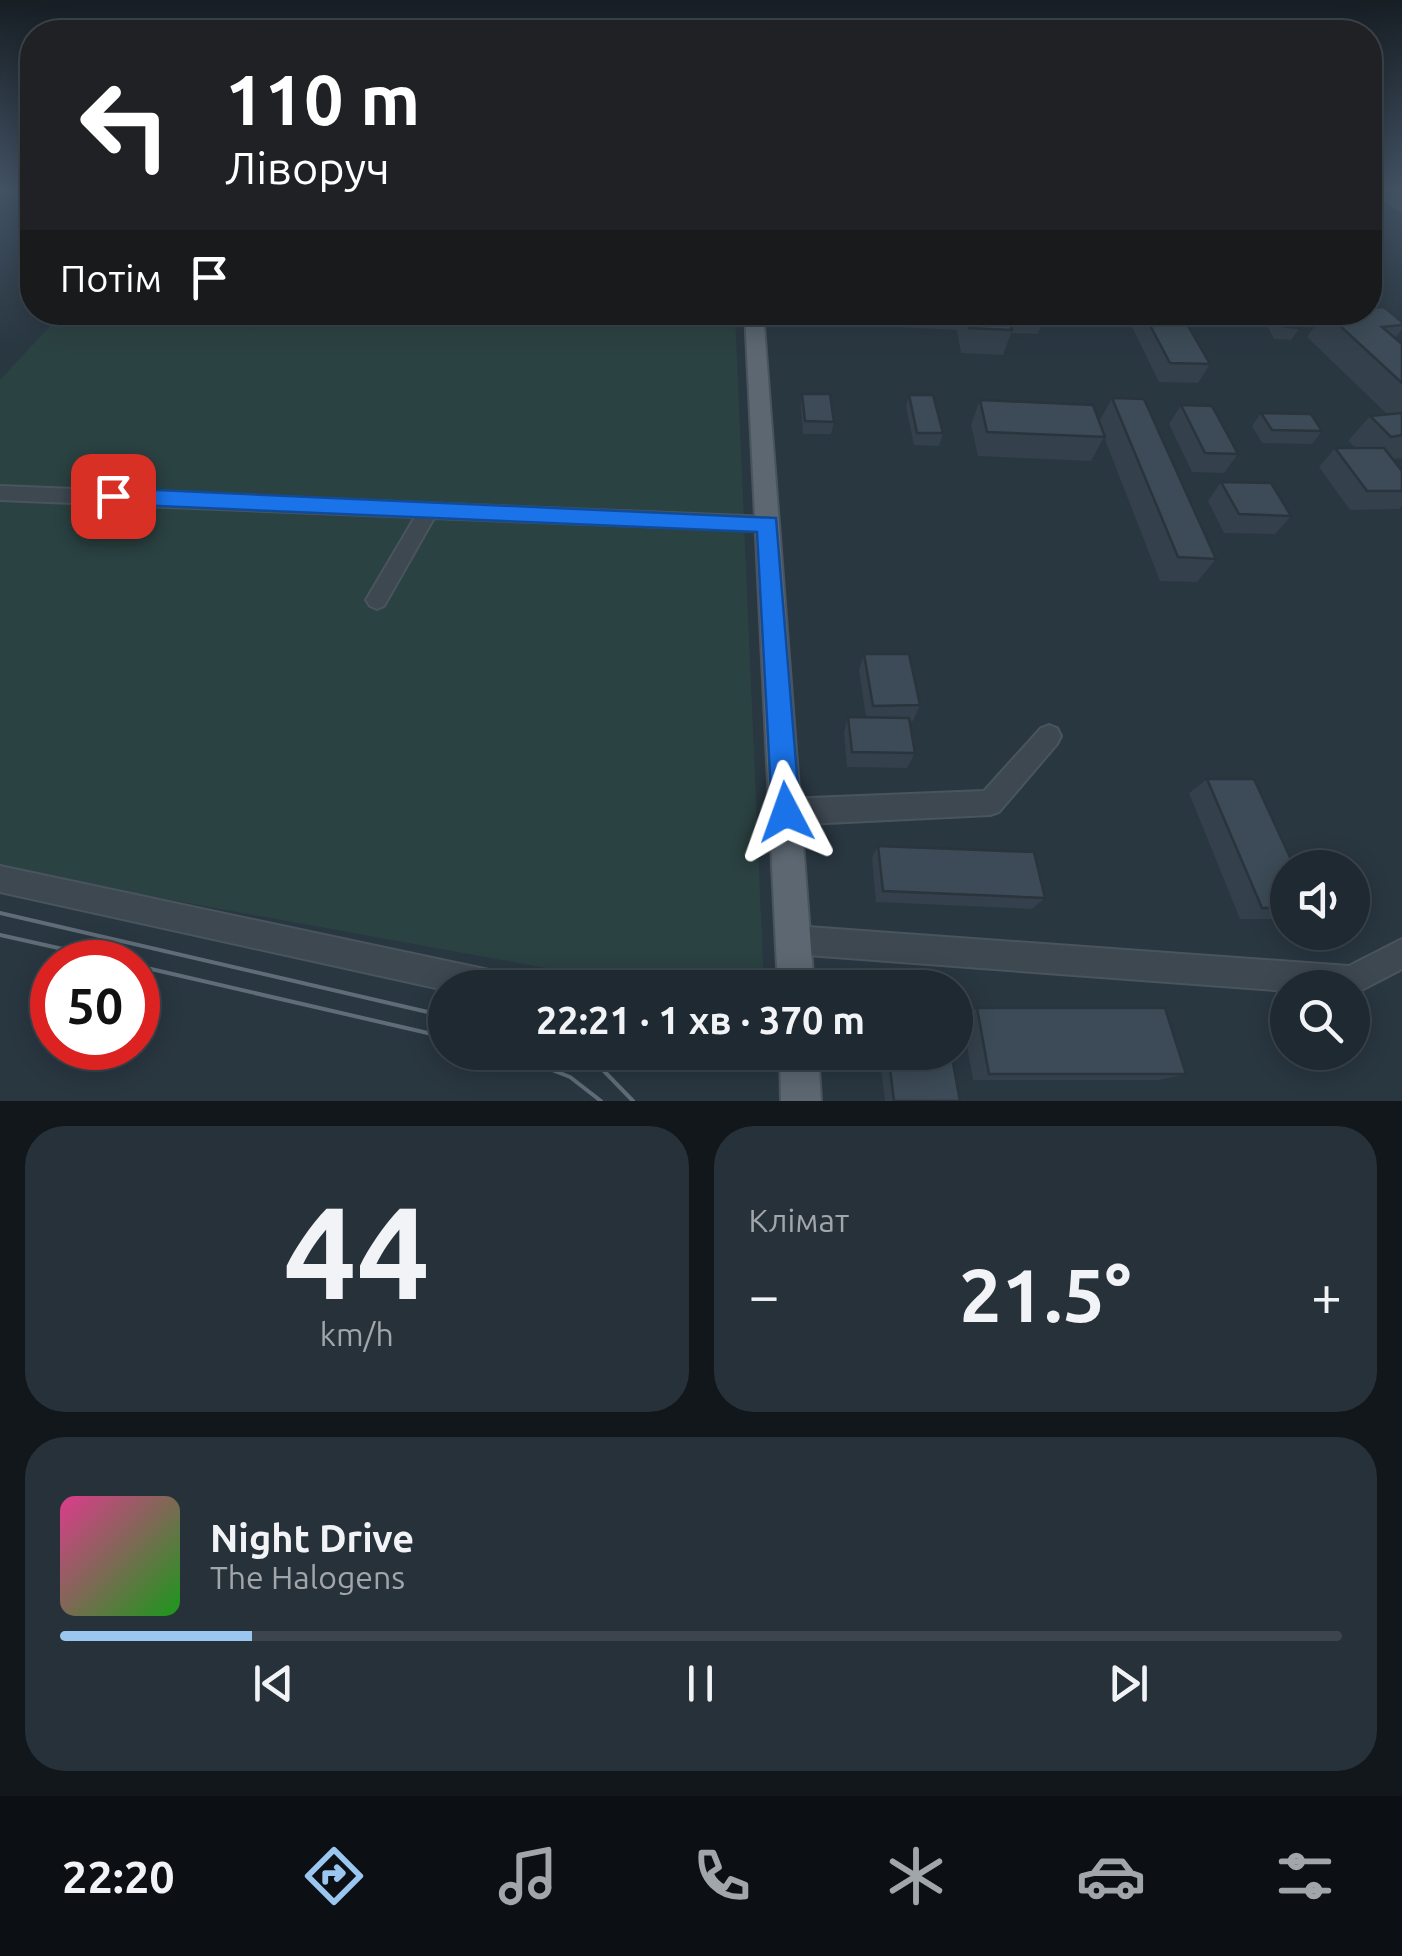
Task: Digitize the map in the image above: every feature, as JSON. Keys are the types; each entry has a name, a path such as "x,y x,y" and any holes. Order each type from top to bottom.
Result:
{"main road":[{"path":"755,325 795,970"},
{"path":"800,1070 801,1101"}],"street":[{"path":"0,493 768,524"},
{"path":"377,600 429,509"},
{"path":"786,812 990,803 1050,736"},
{"path":"0,879 428,972"},
{"path":"794,940 1351,982 1402,952"}],"green space":[{"path":"51,325 736,325 763,970 557,970 0,869 0,380"}],"building":[{"path":"1382,307 1402,322 1382,327 1402,344 1402,383 1339,325 1382,325"},
{"path":"968,325 1011,325 1012,330"},
{"path":"1150,325 1188,325 1210,364 1170,363"},
{"path":"802,394 830,394 834,422 805,421"},
{"path":"909,395 933,395 943,433 917,433"},
{"path":"1112,398 1144,399 1216,559 1178,557"},
{"path":"980,400 1093,405 1105,437 987,432"},
{"path":"1181,405 1212,406 1238,454 1205,453"},
{"path":"1261,413 1311,414 1322,431 1272,430"},
{"path":"1402,413 1402,435 1391,437 1370,416"},
{"path":"1335,448 1384,448 1402,471 1402,491 1367,491"},
{"path":"1221,482 1271,483 1291,516 1239,514"},
{"path":"864,654 909,654 920,705 873,706"},
{"path":"848,717 909,718 915,753 852,752"},
{"path":"1207,779 1254,779 1287,850 1270,850 1270,908 1262,908"},
{"path":"878,846 1034,852 1045,898 883,891"},
{"path":"977,1008 1165,1008 1186,1074 989,1074"},
{"path":"890,1070 954,1070 960,1101 894,1101"}],"tram line":[{"path":"0,913 428,1012"},
{"path":"0,935 30,942"},
{"path":"160,971 428,1033"},
{"path":"552,1070 570,1077 601,1101"},
{"path":"603,1070 633,1101"}],"route":[{"path":"113,496 768,524 786,812"}]}
